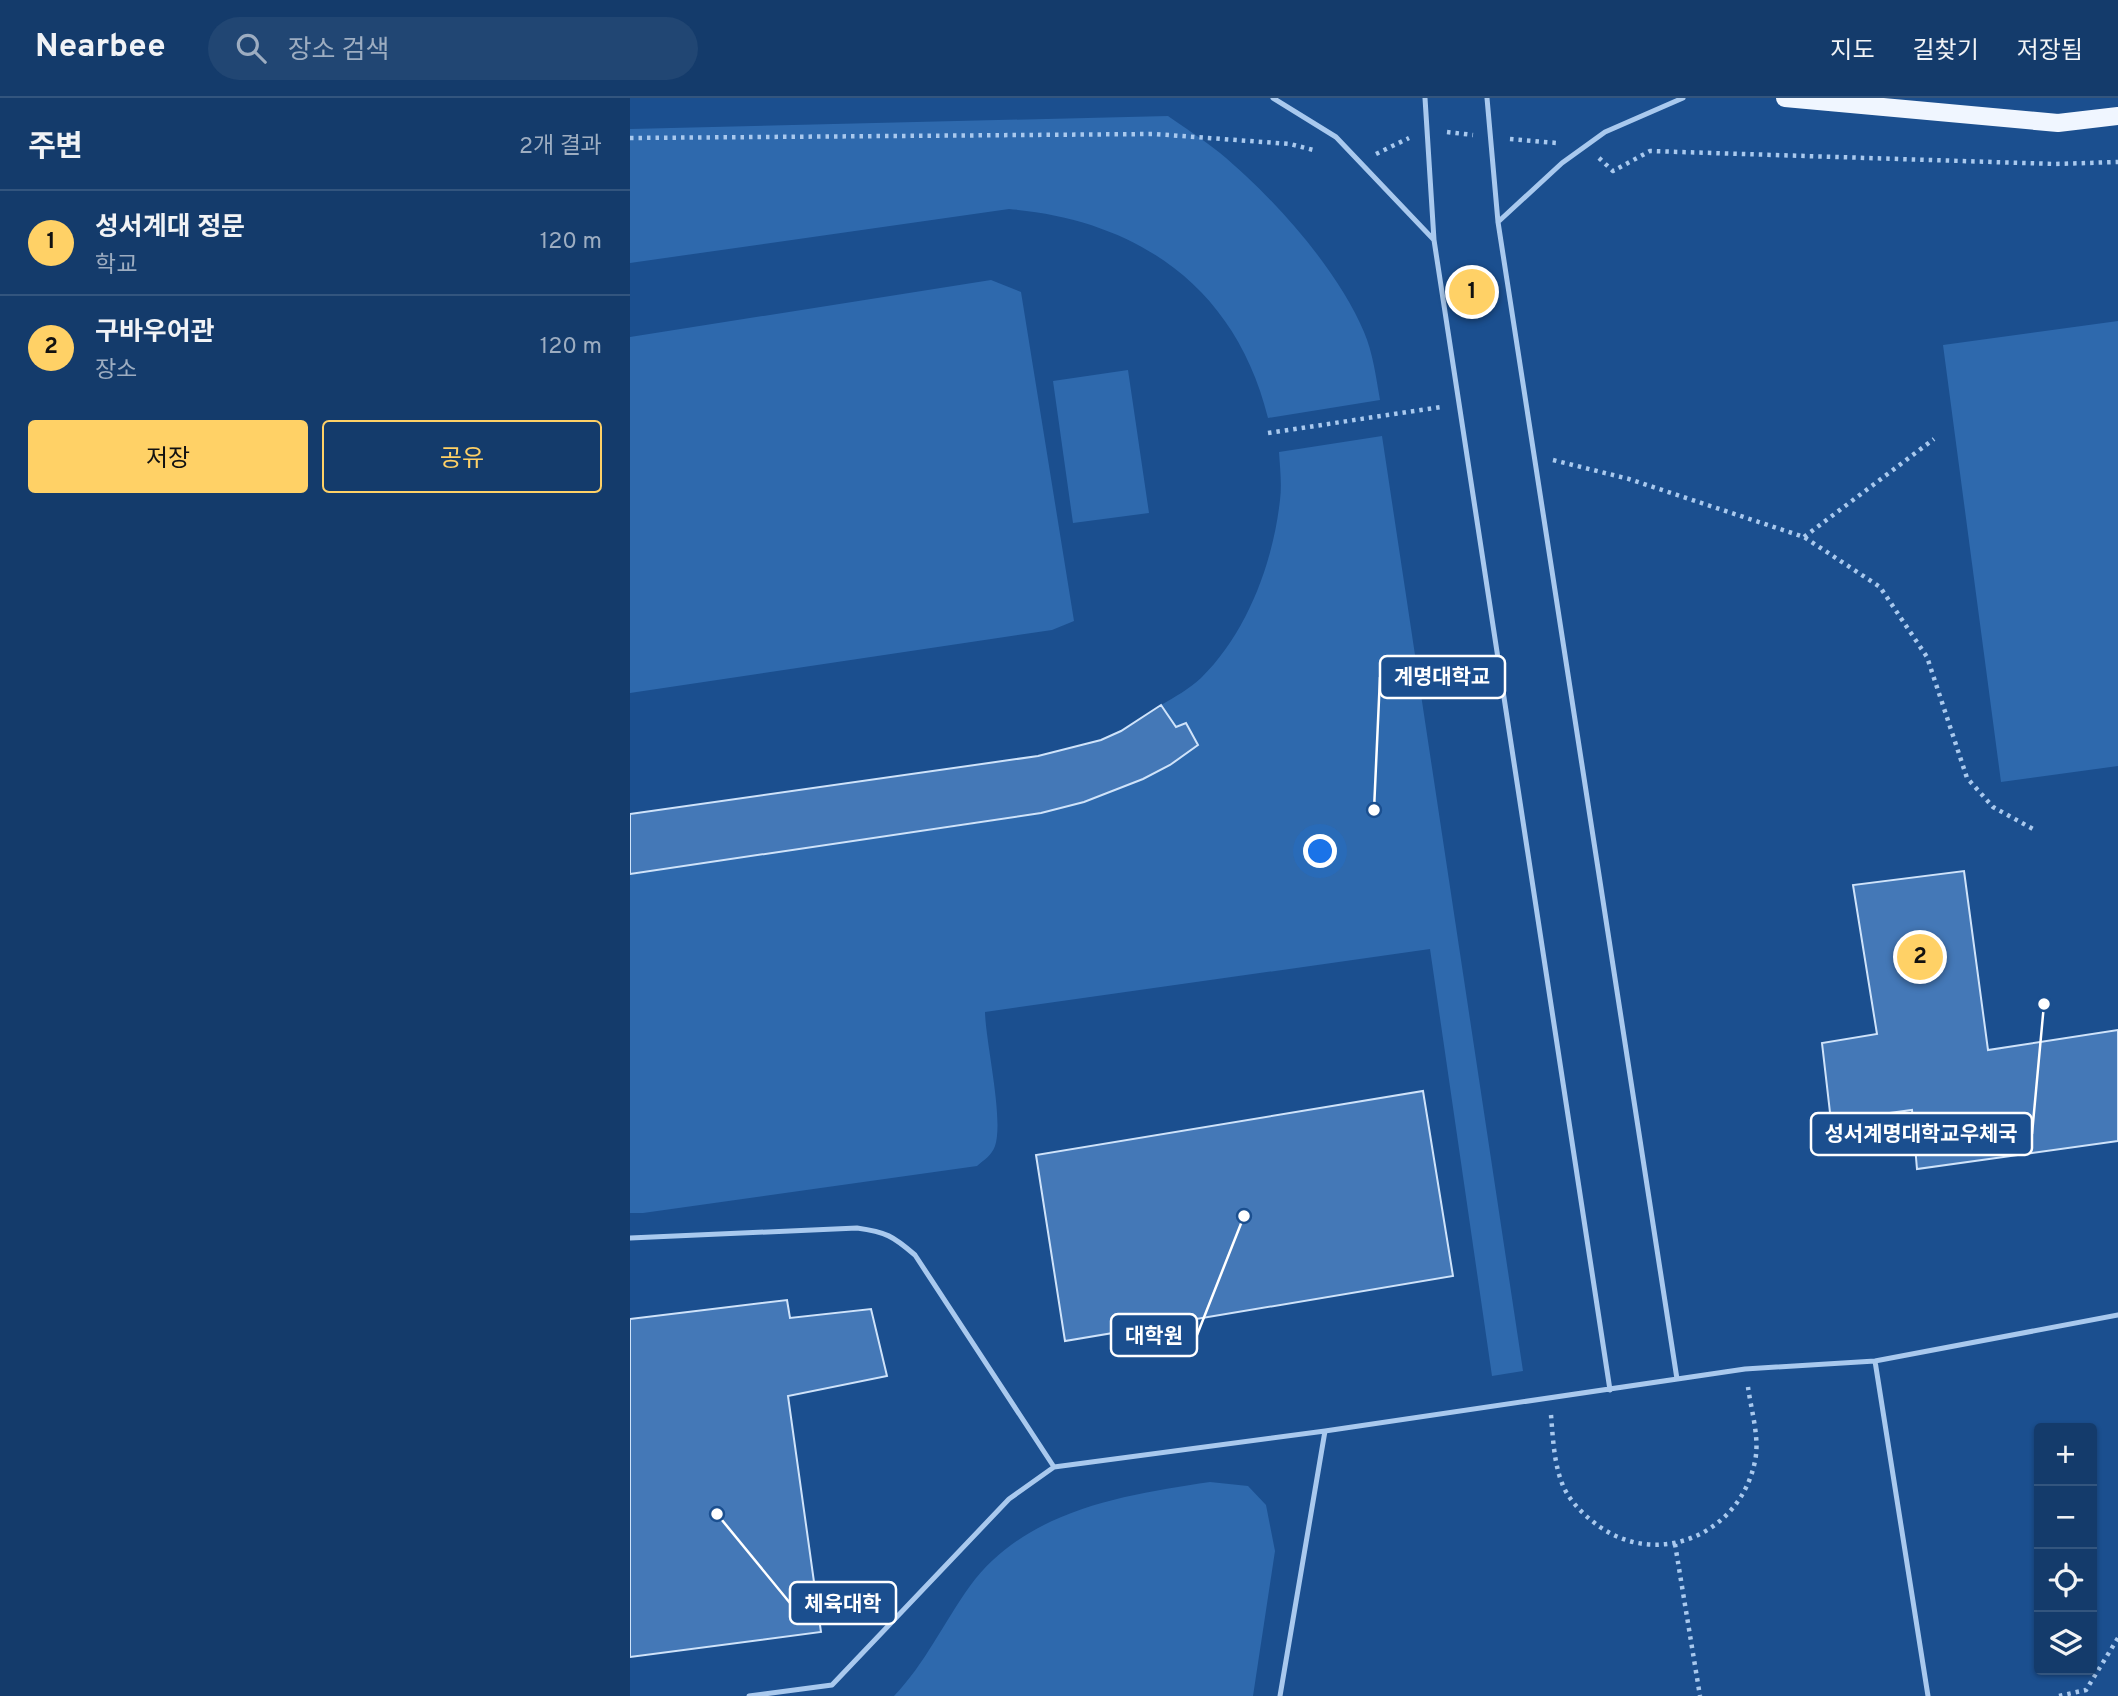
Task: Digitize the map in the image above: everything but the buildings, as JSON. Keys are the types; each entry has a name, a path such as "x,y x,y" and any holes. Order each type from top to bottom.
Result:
{"main road":[{"path":"1785,98 2059,123 2118,116"}],"lane":[{"path":"1273,98 1336,137 1434,240"},
{"path":"1425,98 1434,240 1610,1390"},
{"path":"1487,98 1498,222 1677,1379"},
{"path":"1498,222 1562,163 1605,132 1683,98"},
{"path":"630,1238 857,1228 883,1231 915,1255 1054,1467"},
{"path":"749,1696 832,1685 1009,1499 1054,1467 1325,1431 1745,1369 1875,1361 2118,1315"},
{"path":"1875,1361 1928,1696"},
{"path":"1280,1696 1325,1431"}],"path":[{"path":"630,138 1155,134 1290,144 1359,161 1427,130 1586,146 1613,171 1650,151 2055,164 2118,162"},
{"path":"1268,433 1459,405"},
{"path":"1804,537 1934,439"},
{"path":"1535,455 1629,479 1804,537 1880,587 1927,657 1967,778 1993,807 2033,829"},
{"path":"1549,1397 1555,1455 1564,1489 1585,1517 1614,1537 1643,1545 1675,1544 1704,1533 1729,1514 1747,1488 1756,1459 1755,1433 1745,1369"},
{"path":"1675,1544 1700,1696"},
{"path":"2059,1696 2087,1690 2118,1638"}],"shaded area":[{"path":"1168,116 1214,148 1240,171 1282,212 1321,259 1338,283 1364,332 1380,400 1268,418 1253,372 1232,332 1206,298 1175,269 1140,246 1100,228 1056,216 1009,209 630,263 630,129"},
{"path":"991,280 1021,292 1074,621 1052,630 630,693 630,337"},
{"path":"2118,321 2118,766 2001,782 1943,345"},
{"path":"1128,370 1149,513 1073,523 1053,381"},
{"path":"1382,436 1523,1371 1492,1376 1430,949 985,1012 996,1100 997,1134 992,1152 977,1166 630,1213 630,874 969,825 1049,810 1126,785 1162,767 1198,744 1186,724 1176,727 1161,705 1201,678 1217,660 1244,619 1264,572 1280,500 1279,452"},
{"path":"1210,1482 1248,1486 1266,1505 1275,1551 1253,1696 894,1696 925,1657 970,1586 993,1560 1019,1540 1078,1510 1144,1493"}],"place":[{"name":"성서계대 정문","path":"1472,292"},
{"name":"계명대학교","path":"1374,810"},
{"name":"구바우어관","path":"1920,957"},
{"name":"성서계명대학교우체국","path":"2044,1004"},
{"name":"대학원","path":"1244,1216"},
{"name":"체육대학","path":"717,1514"}]}
